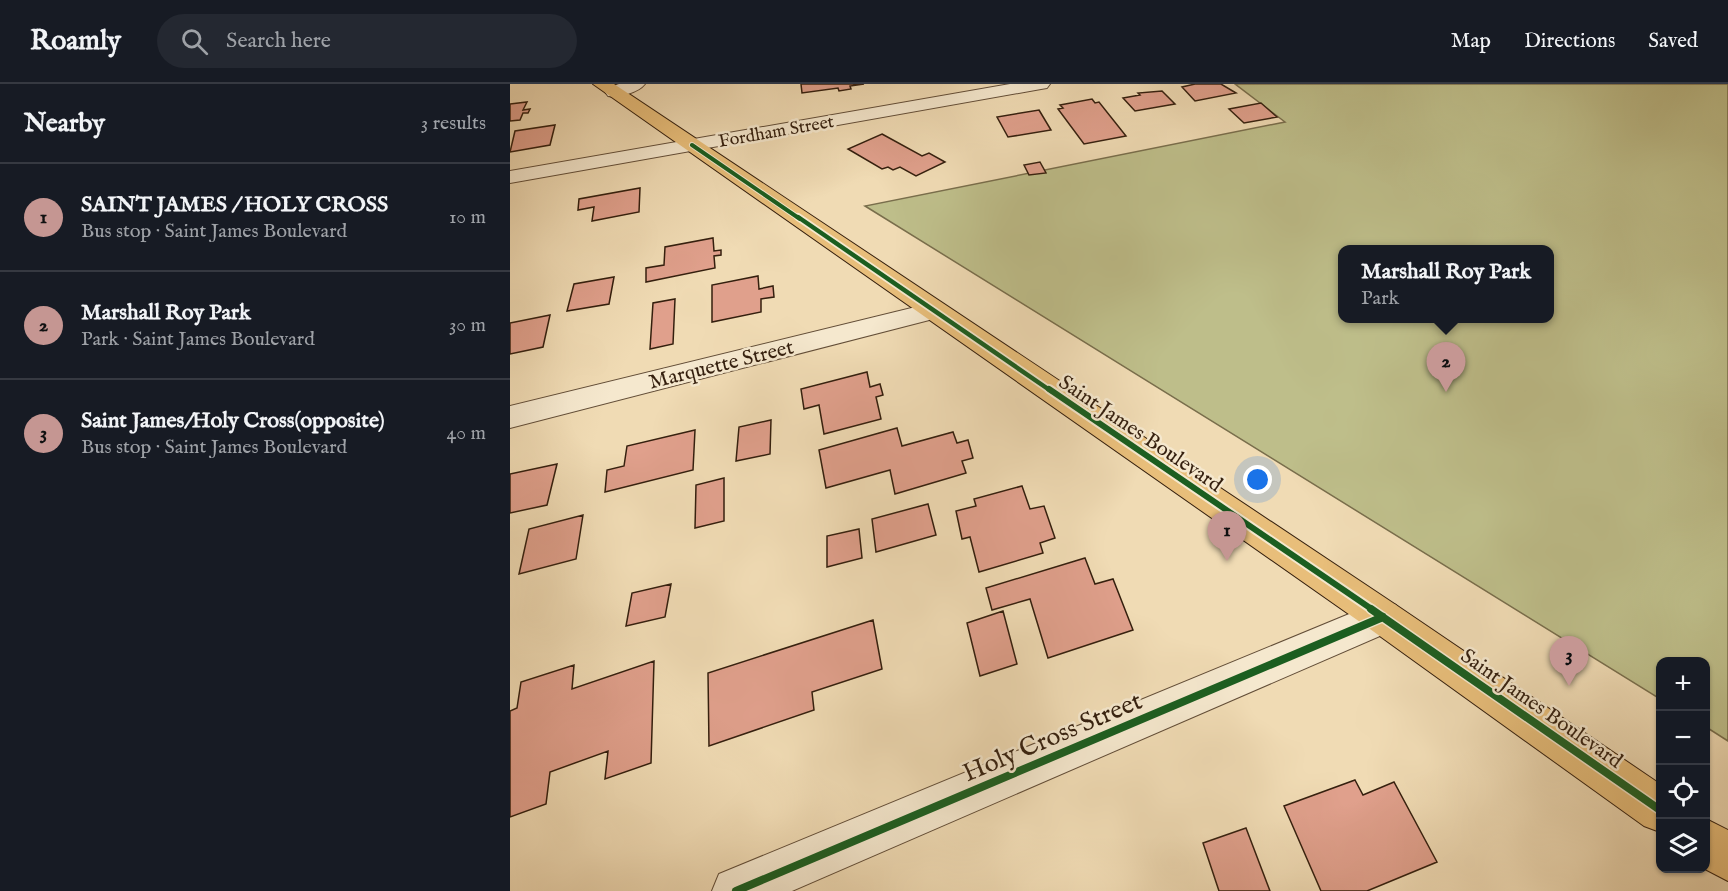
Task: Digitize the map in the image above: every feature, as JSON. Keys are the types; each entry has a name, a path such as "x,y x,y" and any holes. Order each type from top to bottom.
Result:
{"main road":[{"name":"Saint James Boulevard","path":"608,88 1383,617 1656,807"},
{"path":"1710,845 1728,858"}],"street":[{"path":"608,88 636,84"},
{"path":"933,84 946,102"},
{"name":"Fordham Street","path":"510,177 1041,84"},
{"name":"Marquette Street","path":"510,417 932,310"},
{"name":"Holy Cross Street","path":"736,891 1383,617"}],"green space":[{"path":"1235,84 1728,84 1728,741 1710,730 1710,657 1656,657 1656,697 865,206 1285,122"}],"building":[{"path":"801,84 864,84 850,86 851,89 839,91 838,88 802,93"},
{"path":"1195,84 1221,84 1236,93 1195,101 1182,87"},
{"path":"1162,91 1175,104 1135,111 1123,98 1140,95 1138,93"},
{"path":"1092,99 1095,103 1099,102 1126,136 1084,144 1058,109 1063,108 1060,105"},
{"path":"527,102 523,110 530,109 528,113 523,113 520,120 510,121 510,104"},
{"path":"1261,103 1277,117 1244,123 1229,109"},
{"path":"1039,110 1051,130 1008,137 997,117"},
{"path":"555,125 550,145 510,152 515,131"},
{"path":"882,134 922,156 929,153 945,162 916,176 900,167 893,170 888,167 882,169 848,149"},
{"path":"1040,162 1046,173 1029,175 1024,165"},
{"path":"640,188 639,212 592,221 594,207 578,210 579,199"},
{"path":"713,238 714,251 721,250 721,255 714,256 715,268 646,282 646,268 664,265 665,247"},
{"path":"758,276 759,289 773,286 774,297 761,299 761,312 712,322 712,285"},
{"path":"614,277 609,304 567,311 574,284"},
{"path":"675,299 673,344 650,349 653,303"},
{"path":"550,315 543,347 510,354 510,323"},
{"path":"867,372 870,387 880,384 883,395 876,397 881,419 824,434 819,405 804,409 801,389"},
{"path":"771,420 770,454 736,461 739,427"},
{"path":"897,428 902,446 953,432 957,443 968,440 973,458 962,461 966,473 895,494 890,470 826,488 819,450"},
{"path":"695,430 693,470 605,492 607,470 624,466 627,446"},
{"path":"557,464 547,505 510,513 510,474"},
{"path":"724,478 724,521 695,528 696,485"},
{"path":"1022,486 1030,509 1044,506 1055,538 1040,543 1043,553 979,572 970,537 962,539 956,511 976,506 974,499"},
{"path":"928,504 936,535 876,552 872,519"},
{"path":"583,515 576,559 519,574 529,529"},
{"path":"859,529 862,558 827,567 827,536"},
{"path":"1085,558 1095,584 1113,579 1133,630 1048,658 1030,599 992,610 986,588"},
{"path":"671,584 665,617 626,626 632,593"},
{"path":"1003,611 1017,664 980,676 967,623"},
{"path":"873,620 882,669 812,692 814,710 709,746 708,673"},
{"path":"654,661 651,763 605,779 608,751 550,772 546,804 510,817 510,711 517,708 521,682 574,665 572,689"},
{"path":"1355,780 1363,795 1394,782 1437,862 1367,891 1321,891 1284,806"},
{"path":"1246,828 1270,891 1219,891 1203,843"}],"cycle path":[{"path":"692,145 1383,617 1656,807"},
{"path":"736,891 1383,617"}],"place":[{"name":"Marshall Roy Park","path":"1446,392"},
{"name":"SAINT JAMES / HOLY CROSS","path":"1227,561"},
{"name":"Saint James/Holy Cross(opposite)","path":"1569,686"}]}
